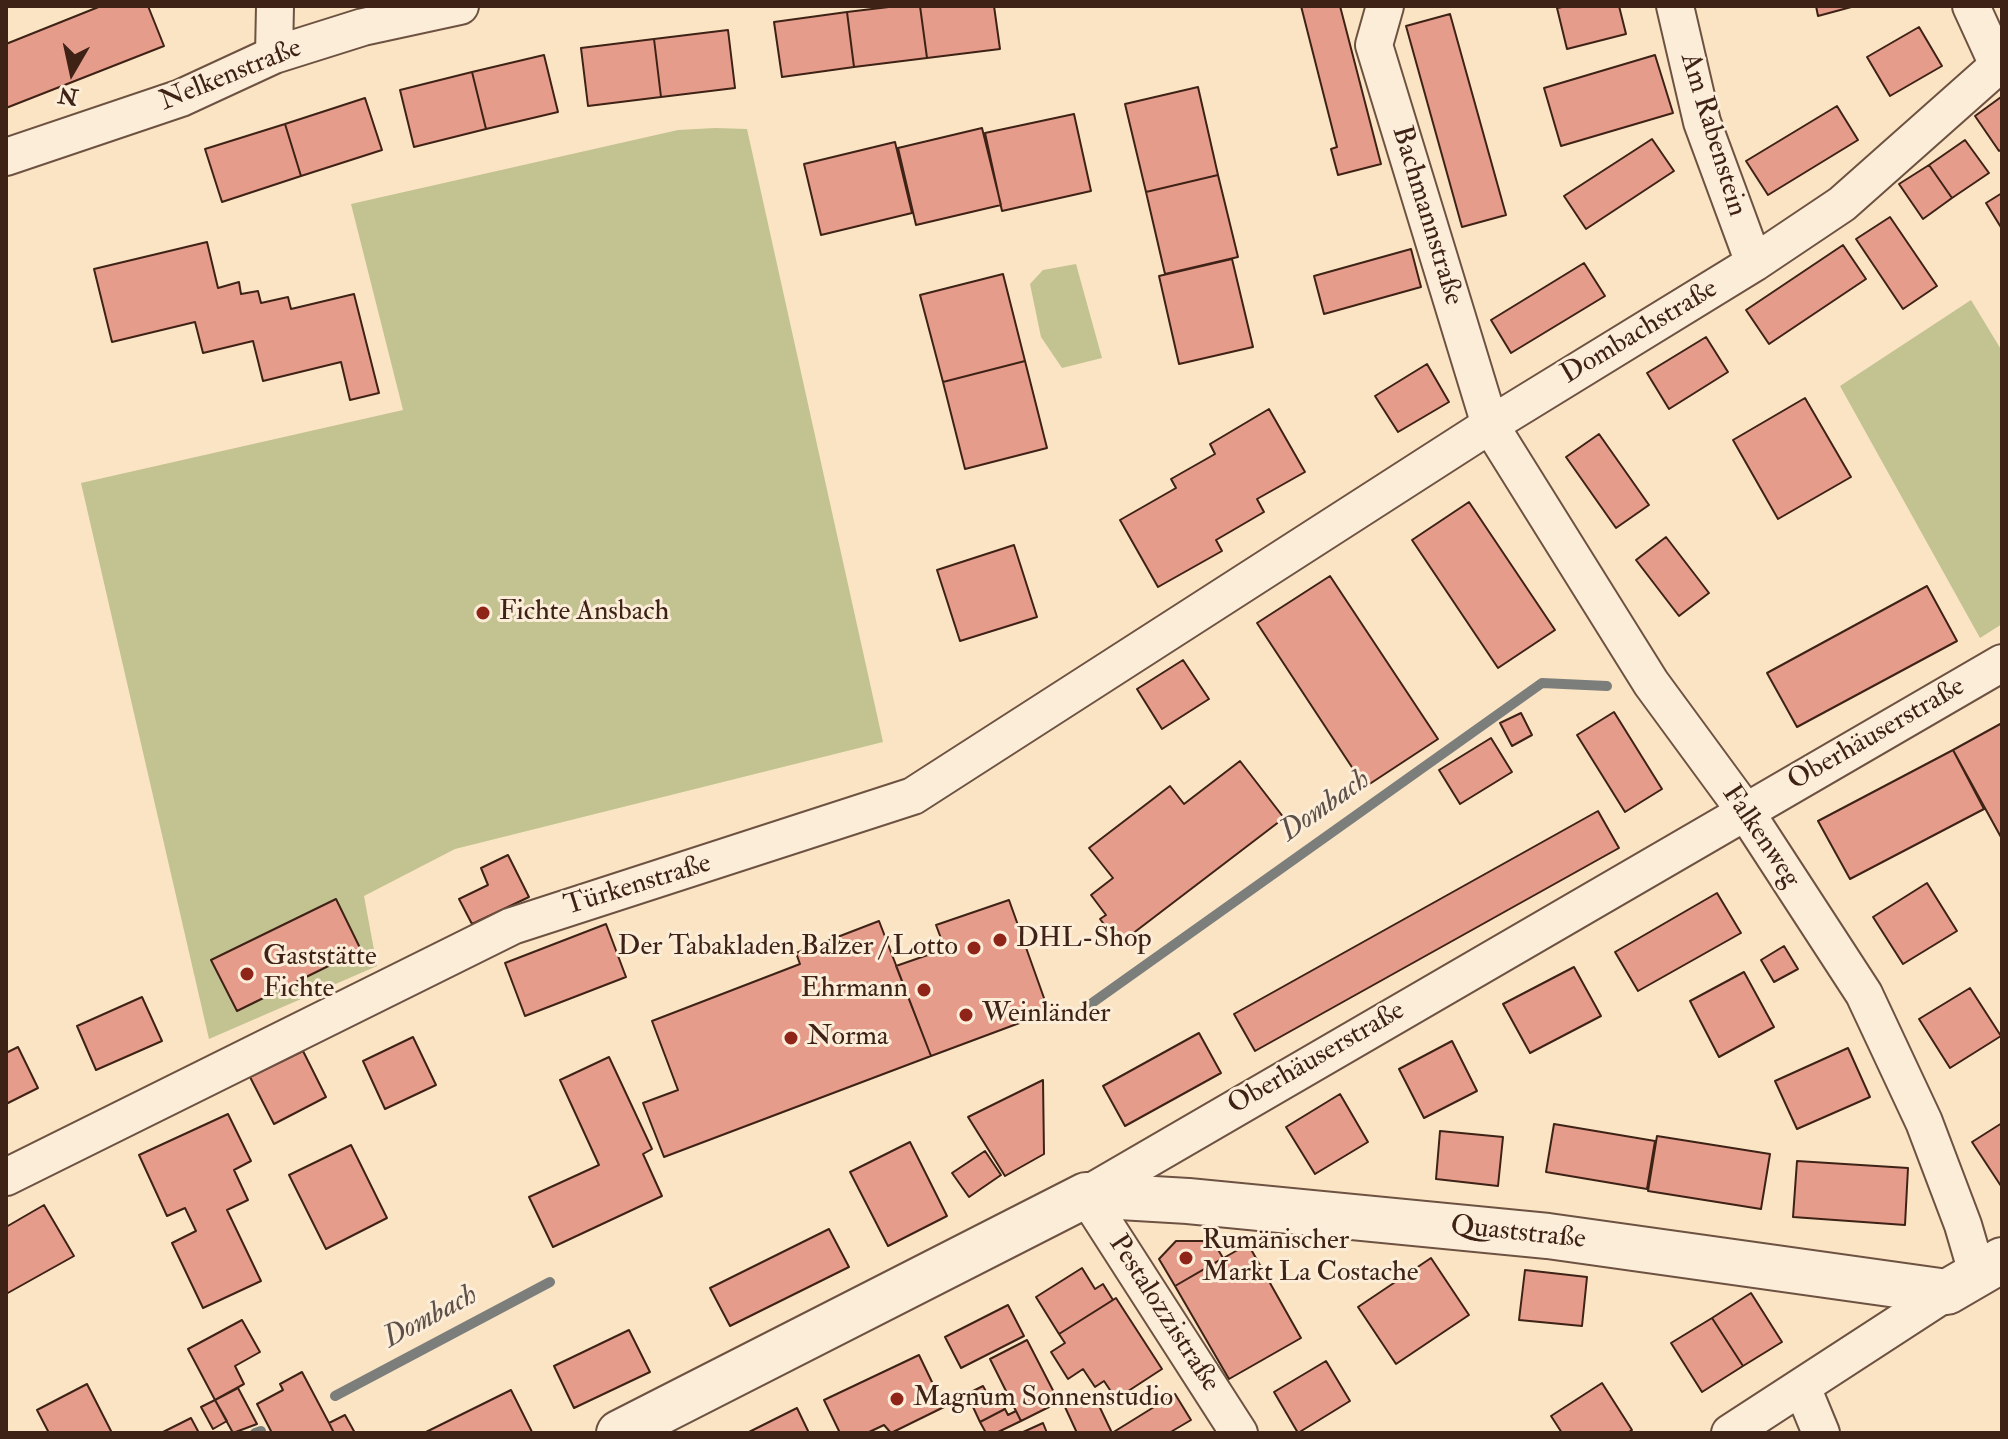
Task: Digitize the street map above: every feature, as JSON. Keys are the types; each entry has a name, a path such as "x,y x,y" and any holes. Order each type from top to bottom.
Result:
{"street":[{"path":"274,55 275,6"},
{"name":"Nelkenstraße","path":"6,157 181,98 274,55 363,27 460,6"},
{"name":"Bachmannstraße","path":"1385,6 1374,45 1490,425"},
{"name":"Am Rabenstein","path":"1675,6 1702,122 1754,263"},
{"path":"1971,6 2000,63"},
{"name":"Dombachstraße","path":"1257,575 1490,425 1754,263 1842,204 2000,63"},
{"name":"Falkenweg","path":"1490,425 1637,660 1745,811 1864,994 1924,1122 1963,1225 1975,1276"},
{"name":"Türkenstraße","path":"6,1177 512,926 913,796 1257,575"},
{"name":"Oberhäuserstraße","path":"619,1433 1086,1195 1251,1096 1641,875 1745,811 2002,663"},
{"name":"Quaststraße","path":"1086,1195 1188,1201 1975,1276"},
{"name":"Pestalozzistraße","path":"1086,1195 1239,1433"},
{"path":"1730,1433 1975,1276"},
{"path":"1802,1387 1821,1433"}],"shaded area":[{"name":"Fichte Ansbach","path":"747,129 883,742 455,849 364,896 377,966 209,1039 81,483 403,410 351,204 678,130"},
{"path":"1076,264 1102,358 1062,368 1041,337 1030,284 1043,270"},
{"path":"1971,300 2002,351 2002,624 1980,638 1840,386"}],"building":[{"path":"101,6 148,6 164,46 6,108 6,44"},
{"path":"920,6 927,58 854,67 847,12"},
{"path":"920,6 994,6 1000,49 927,58"},
{"path":"1301,6 1340,6 1381,164 1338,175 1331,149 1337,147"},
{"path":"1619,6 1626,34 1567,49 1557,8"},
{"path":"1816,6 1855,6 1818,16"},
{"path":"847,12 854,67 782,77 774,22"},
{"path":"1450,14 1506,215 1462,227 1406,26"},
{"path":"1919,27 1942,66 1890,96 1867,57"},
{"path":"728,30 735,88 661,97 654,39"},
{"path":"654,39 661,97 588,106 581,48"},
{"path":"544,55 558,112 486,129 472,72"},
{"path":"1655,55 1673,113 1561,146 1544,88"},
{"path":"472,72 486,129 414,147 400,90"},
{"path":"1198,87 1218,175 1146,192 1125,104"},
{"path":"2001,97 2002,149 1999,151 1975,116"},
{"path":"365,98 382,150 301,176 285,124"},
{"path":"1837,106 1858,140 1768,195 1746,161"},
{"path":"1074,114 1091,191 1002,211 985,133"},
{"path":"285,124 301,176 222,202 205,149"},
{"path":"982,128 1001,205 916,225 898,148"},
{"path":"1652,139 1674,171 1586,229 1564,196"},
{"path":"1965,140 1989,173 1952,198 1929,165"},
{"path":"895,142 912,213 821,235 804,164"},
{"path":"1929,165 1952,198 1923,219 1899,184"},
{"path":"1218,175 1238,257 1165,274 1146,192"},
{"path":"2002,193 2002,229 1986,203"},
{"path":"1890,217 1937,286 1903,309 1856,239"},
{"path":"207,242 218,288 239,282 241,294 258,291 261,303 288,297 291,309 354,294 379,393 350,400 341,362 263,381 253,341 203,353 195,322 112,342 94,269"},
{"path":"1843,245 1866,279 1769,344 1746,310"},
{"path":"1411,249 1421,287 1324,314 1314,276"},
{"path":"1232,259 1253,347 1179,364 1159,276"},
{"path":"1584,263 1605,296 1511,353 1491,320"},
{"path":"1003,274 1025,361 943,382 920,295"},
{"path":"1706,337 1728,372 1669,409 1647,373"},
{"path":"1025,361 1047,448 965,469 943,382"},
{"path":"1427,364 1449,402 1398,432 1375,396"},
{"path":"1805,398 1851,477 1778,519 1733,440"},
{"path":"1269,409 1305,472 1257,499 1264,512 1216,540 1222,551 1158,587 1120,520 1176,488 1171,479 1215,454 1210,444"},
{"path":"1599,434 1649,505 1616,528 1566,457"},
{"path":"1469,502 1555,630 1498,668 1412,540"},
{"path":"1666,537 1709,593 1679,616 1636,560"},
{"path":"1014,545 1037,617 960,641 937,570"},
{"path":"1330,576 1438,739 1365,787 1257,623"},
{"path":"1927,586 1957,641 1797,727 1767,673"},
{"path":"1183,660 1209,699 1162,729 1137,689"},
{"path":"1614,712 1662,789 1625,812 1577,735"},
{"path":"1521,713 1532,735 1512,746 1500,723"},
{"path":"2002,723 2002,839 1953,750"},
{"path":"1491,738 1512,772 1460,804 1439,770"},
{"path":"1953,750 1984,809 1850,879 1818,821"},
{"path":"1240,761 1284,818 1119,944 1100,919 1106,915 1091,895 1113,878 1089,848 1170,786 1184,804"},
{"path":"1598,811 1619,848 1255,1051 1234,1014"},
{"path":"508,855 529,897 472,924 459,899 488,885 481,868"},
{"path":"1927,883 1957,931 1903,964 1873,917"},
{"path":"1717,893 1741,933 1638,991 1615,952"},
{"path":"336,899 361,950 237,1011 211,960"},
{"path":"1009,900 1049,1012 931,1056 896,966 945,949 936,925"},
{"name":"Norma","path":"879,921 931,1056 664,1157 643,1103 678,1090 652,1021 800,964 796,953"},
{"path":"606,924 626,977 525,1016 505,963"},
{"path":"1784,946 1798,969 1774,982 1761,960"},
{"path":"1574,967 1601,1016 1530,1053 1503,1004"},
{"path":"1744,972 1774,1027 1719,1057 1690,1001"},
{"path":"1970,988 2001,1036 1950,1068 1919,1019"},
{"path":"142,997 162,1041 96,1070 77,1026"},
{"path":"1199,1033 1221,1073 1125,1126 1103,1086"},
{"path":"413,1037 436,1085 385,1109 363,1061"},
{"path":"1452,1041 1477,1091 1424,1118 1399,1069"},
{"path":"18,1047 38,1088 6,1104 6,1053"},
{"path":"1848,1048 1870,1097 1797,1129 1775,1081"},
{"path":"303,1051 326,1097 274,1124 250,1077"},
{"path":"609,1057 652,1149 643,1154 662,1196 553,1247 529,1197 599,1165 560,1080"},
{"path":"1043,1080 1044,1154 1005,1176 968,1117"},
{"path":"1340,1094 1368,1142 1315,1174 1286,1127"},
{"path":"228,1114 251,1161 234,1170 248,1200 227,1210 261,1281 203,1308 172,1243 196,1231 185,1208 167,1216 139,1155"},
{"path":"2002,1123 2002,1185 2001,1186 1972,1142"},
{"path":"1554,1124 1655,1141 1647,1189 1546,1172"},
{"path":"1440,1131 1503,1137 1498,1186 1436,1179"},
{"path":"1657,1136 1770,1154 1761,1209 1648,1191"},
{"path":"910,1142 947,1216 888,1246 850,1172"},
{"path":"351,1145 387,1218 326,1249 289,1175"},
{"path":"985,1151 1001,1175 969,1197 952,1173"},
{"path":"1797,1161 1908,1168 1905,1225 1793,1217"},
{"path":"44,1205 74,1256 6,1294 6,1227"},
{"path":"829,1229 849,1267 730,1326 710,1288"},
{"path":"1176,1241 1213,1241 1223,1258 1175,1286 1159,1259"},
{"path":"1248,1244 1301,1338 1229,1379 1175,1286"},
{"path":"1431,1258 1469,1315 1396,1364 1358,1307"},
{"path":"1082,1268 1095,1289 1103,1284 1113,1300 1059,1334 1036,1297"},
{"path":"1525,1270 1587,1277 1582,1326 1519,1320"},
{"path":"1751,1293 1782,1342 1743,1366 1712,1318"},
{"path":"1116,1298 1162,1369 1116,1399 1104,1381 1095,1387 1083,1369 1068,1379 1051,1352 1065,1343 1059,1334"},
{"path":"1008,1305 1024,1336 961,1368 945,1337"},
{"path":"1712,1318 1743,1366 1702,1392 1671,1343"},
{"path":"242,1320 260,1352 235,1366 244,1384 215,1400 188,1349"},
{"path":"629,1330 650,1372 574,1408 554,1366"},
{"path":"1027,1340 1059,1402 1021,1421 990,1359"},
{"path":"919,1355 944,1407 891,1433 884,1425 867,1433 840,1433 824,1400"},
{"path":"1326,1361 1350,1401 1298,1433 1274,1392"},
{"path":"302,1372 334,1433 272,1433 257,1404 283,1390 280,1384"},
{"path":"1602,1383 1632,1430 1627,1433 1562,1433 1551,1416"},
{"path":"87,1384 112,1433 49,1433 37,1410"},
{"path":"983,1386 989,1397 997,1394 1005,1409 980,1422 967,1394"},
{"path":"238,1388 257,1424 233,1433 215,1400"},
{"path":"511,1390 532,1432 426,1433 426,1432"},
{"path":"1093,1393 1112,1433 1077,1433 1065,1407"},
{"path":"1175,1394 1191,1420 1169,1433 1112,1433"},
{"path":"215,1400 227,1421 213,1429 201,1407"},
{"path":"797,1408 809,1433 747,1433"},
{"path":"1005,1409 1008,1415 1016,1411 1021,1421 996,1433 986,1433 980,1422"},
{"path":"345,1415 355,1433 334,1433 329,1423"},
{"path":"191,1418 199,1433 161,1433"},
{"path":"1043,1423 1047,1433 1021,1433"}],"waterway":[{"name":"Dombach","path":"1085,1008 1542,683 1607,686"},
{"name":"Dombach","path":"335,1396 550,1282"},
{"name":"Dombach","path":"255,1433 261,1431"}],"place":[{"name":"Fichte Ansbach","path":"483,613"},
{"name":"DHL-Shop","path":"1000,940"},
{"name":"Der Tabakladen Balzer / Lotto","path":"974,948"},
{"name":"Gaststätte Fichte","path":"247,974"},
{"name":"Ehrmann","path":"924,990"},
{"name":"Weinländer","path":"966,1015"},
{"name":"Norma","path":"791,1038"},
{"name":"Rumänischer Markt La Costache","path":"1186,1258"},
{"name":"Magnum Sonnenstudio","path":"897,1399"}]}
